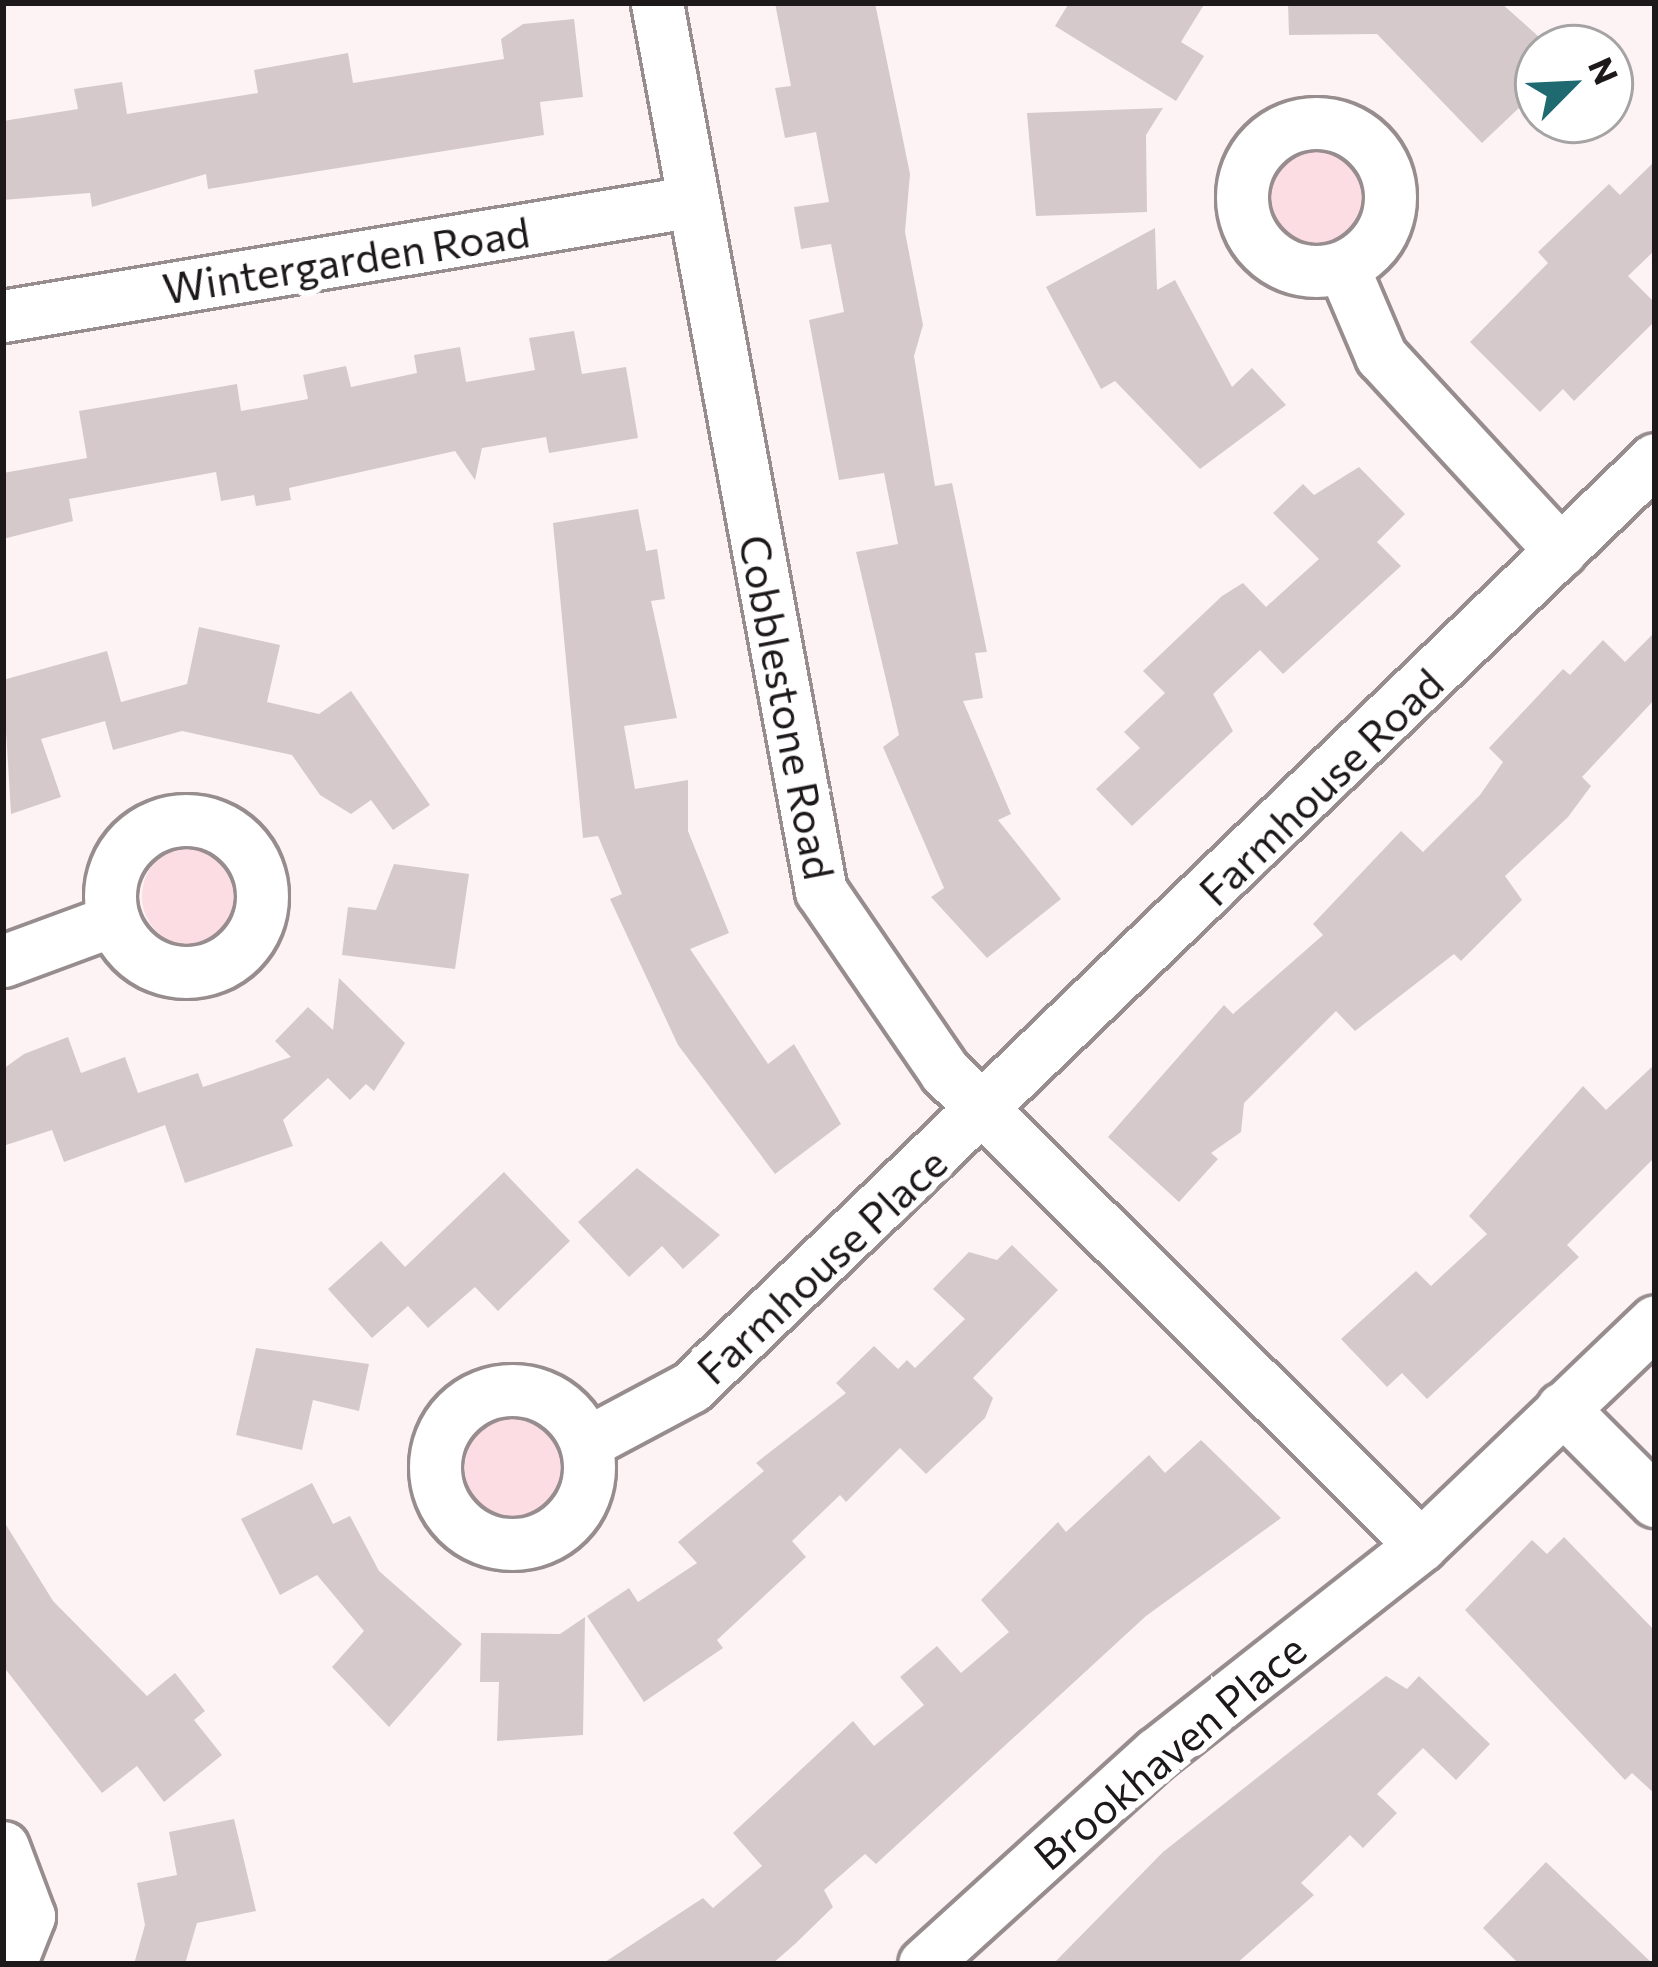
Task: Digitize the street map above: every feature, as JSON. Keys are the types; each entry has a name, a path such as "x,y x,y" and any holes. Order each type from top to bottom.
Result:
{"street":[{"name":"Cobblestone Road","path":"657,3 689,202 821,891 874,982 986,1113 1420,1545"},
{"name":"Wintergarden Road","path":"3,316 689,202"},
{"path":"1343,267 1382,356 1561,551"},
{"name":"Farmhouse Road","path":"986,1113 1655,459"},
{"path":"3,961 114,920"},
{"name":"Farmhouse Place","path":"586,1443 691,1388 986,1113"},
{"name":"Brookhaven Place","path":"924,1964 1157,1753 1420,1545 1655,1321"},
{"path":"1562,1408 1655,1501"},
{"path":"3,1847 29,1916 10,1964"}],"shaded area":[{"path":"1317,148 1344,156 1358,170 1366,197 1358,224 1344,238 1317,246 1290,238 1276,224 1268,197 1276,170 1290,156"},
{"path":"191,847 210,851 225,862 236,877 240,896 236,915 225,930 210,941 191,945 172,941 157,930 146,915 142,896 146,877 157,862 172,851"},
{"path":"515,1418 534,1422 550,1433 561,1449 565,1468 561,1487 550,1503 534,1514 515,1518 496,1514 480,1503 469,1487 465,1468 469,1449 480,1433 496,1422"}],"building":[{"path":"775,3 875,3 910,174 905,232 923,325 914,356 935,486 952,483 987,652 975,653 983,698 963,701 1011,814 998,820 1061,899 987,958 931,897 944,888 883,747 899,735 856,552 898,544 884,473 839,480 809,320 844,312 831,244 801,249 794,207 829,202 816,132 785,138 775,88 791,86"},
{"path":"1069,3 1205,3 1181,42 1204,56 1176,101 1055,26"},
{"path":"1288,3 1501,3 1525,24 1514,24 1514,113 1482,143 1377,34 1289,35"},
{"path":"574,19 583,97 540,102 544,135 208,189 206,174 92,207 90,193 3,200 3,121 78,109 74,89 122,82 127,114 258,93 254,70 348,53 353,83 504,59 501,39 523,24"},
{"path":"1163,108 1146,135 1147,212 1036,216 1027,113"},
{"path":"1655,161 1655,250 1628,276 1655,303 1655,321 1574,401 1563,389 1540,412 1470,342 1548,263 1538,252 1609,184 1620,195"},
{"path":"1155,228 1157,290 1175,280 1232,387 1252,368 1286,405 1200,469 1115,381 1101,389 1046,287"},
{"path":"574,331 582,374 626,367 638,438 549,453 546,437 482,448 475,480 455,451 289,488 291,500 256,506 254,495 221,501 216,472 69,499 73,521 3,539 3,473 87,458 79,411 237,384 241,411 308,399 303,375 346,366 351,387 417,373 414,355 460,347 466,382 535,370 529,338"},
{"path":"1359,467 1405,514 1377,542 1401,566 1283,674 1260,650 1213,694 1233,731 1132,826 1096,789 1140,748 1124,732 1165,693 1143,671 1222,596 1243,583 1266,607 1319,559 1273,513 1303,484 1314,495"},
{"path":"638,509 646,551 657,549 665,599 651,601 677,718 624,726 635,789 688,780 688,831 729,933 690,949 768,1064 794,1044 841,1124 775,1174 678,1045 610,899 622,894 598,836 583,838 553,523"},
{"path":"199,627 280,645 267,702 319,714 351,691 430,805 393,830 371,800 351,814 320,795 292,755 182,731 113,750 105,721 41,739 61,797 11,814 3,680 107,651 121,702 187,684"},
{"path":"1655,632 1655,699 1582,777 1591,786 1568,817 1505,876 1522,900 1461,961 1454,954 1355,1031 1336,1011 1244,1103 1241,1132 1211,1153 1218,1159 1179,1202 1108,1137 1224,1005 1233,1014 1323,935 1313,924 1401,831 1423,852 1480,795 1503,762 1489,748 1563,669 1570,675 1603,640 1625,662"},
{"path":"394,864 469,874 455,969 342,955 348,907 376,910"},
{"path":"339,978 405,1043 374,1091 366,1084 350,1100 328,1078 283,1120 293,1146 185,1183 165,1125 64,1162 52,1130 3,1146 3,1069 24,1054 68,1037 81,1073 125,1057 138,1093 198,1073 203,1087 291,1057 275,1041 308,1007 333,1030"},
{"path":"1655,1064 1655,1157 1567,1245 1579,1257 1427,1399 1402,1373 1387,1387 1341,1339 1416,1271 1431,1286 1487,1234 1469,1216 1583,1086 1606,1110"},
{"path":"637,1168 720,1235 683,1269 662,1246 629,1277 578,1222"},
{"path":"504,1172 570,1241 498,1311 475,1287 428,1328 408,1306 372,1338 328,1289 381,1241 405,1267"},
{"path":"1012,1245 1058,1290 973,1378 993,1398 985,1418 926,1474 900,1448 846,1502 840,1495 792,1541 806,1557 717,1640 723,1648 644,1702 587,1616 629,1588 638,1602 697,1563 678,1542 764,1471 756,1463 846,1393 836,1383 874,1346 898,1369 907,1360 915,1368 965,1319 933,1289 969,1252 997,1260"},
{"path":"256,1348 369,1364 359,1411 313,1400 302,1450 236,1435"},
{"path":"1201,1440 1281,1518 1146,1616 876,1864 865,1854 824,1890 833,1907 795,1944 772,1964 602,1964 703,1898 713,1908 762,1866 733,1833 853,1721 874,1746 924,1705 900,1677 937,1646 961,1673 1009,1632 981,1600 1058,1522 1066,1532 1149,1455 1165,1473"},
{"path":"312,1483 333,1524 350,1516 379,1571 462,1644 389,1727 332,1667 364,1631 317,1575 280,1595 241,1519"},
{"path":"3,1520 53,1601 147,1696 175,1673 205,1711 194,1720 222,1755 164,1802 137,1766 102,1793 3,1666"},
{"path":"1564,1537 1655,1631 1655,1794 1632,1773 1625,1780 1465,1610 1532,1540 1547,1554"},
{"path":"585,1617 583,1735 497,1741 499,1682 480,1682 481,1633 560,1634"},
{"path":"1386,1676 1407,1689 1419,1676 1490,1744 1456,1780 1423,1748 1377,1794 1397,1813 1363,1848 1350,1835 1301,1883 1314,1895 1236,1964 1053,1964 1163,1852"},
{"path":"234,1819 256,1911 197,1923 185,1964 134,1964 145,1925 137,1883 177,1875 169,1832"},
{"path":"1546,1862 1653,1964 1519,1964 1483,1928"}]}
